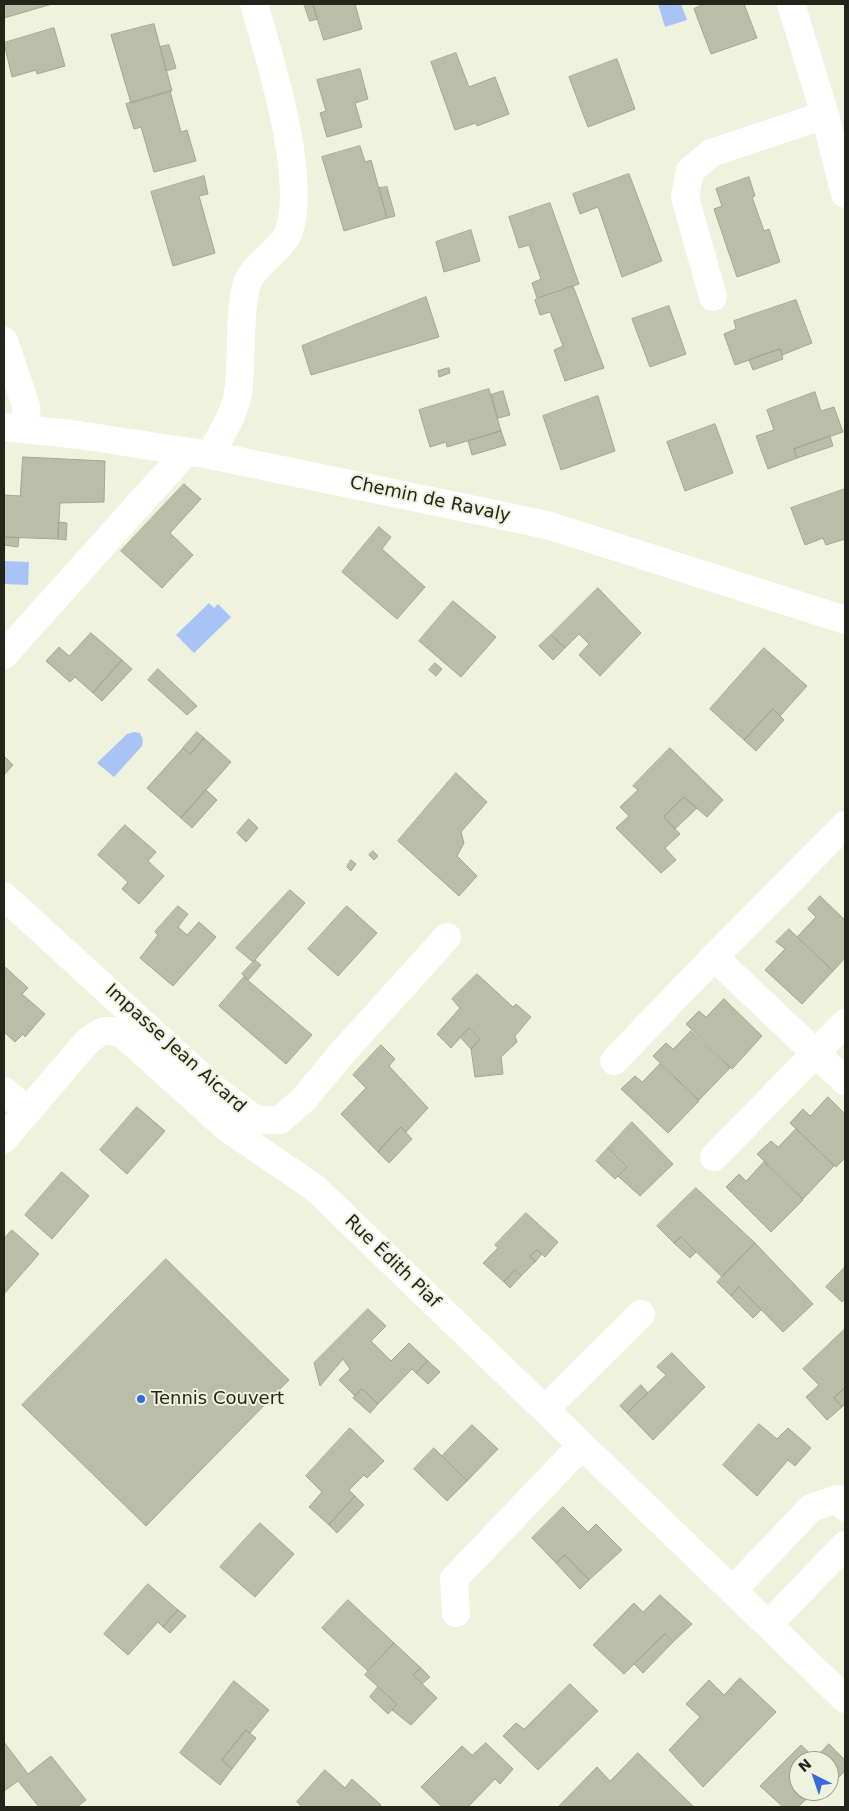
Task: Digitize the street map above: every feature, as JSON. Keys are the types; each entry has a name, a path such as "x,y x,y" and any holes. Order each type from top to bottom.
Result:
{"street":[{"path":"4,655 198,453 224,430 238,394 239,349 246,285 268,256 287,237 292,221 293,184 288,138 273,70 254,4"},
{"path":"791,4 825,115 845,194"},
{"path":"713,297 685,197 690,171 711,153 825,115"},
{"path":"4,341 26,406 15,428"},
{"name":"Chemin de Ravaly","path":"15,428 198,453 548,525 845,620"},
{"path":"614,1061 845,825"},
{"name":"Impasse Jean Aicard","path":"4,896 216,1090 256,1120 280,1120 304,1099 342,1053 447,938"},
{"path":"714,957 845,1080"},
{"path":"714,1157 845,1023"},
{"name":"Rue Édith Piaf","path":"4,1139 85,1044 99,1031 112,1030 124,1035 227,1128 315,1188 546,1408 845,1699"},
{"path":"4,1091 28,1111"},
{"path":"546,1408 641,1314"},
{"path":"456,1613 454,1579 582,1445"},
{"path":"733,1590 811,1508 837,1500 845,1507"},
{"path":"769,1624 845,1545"}],"water":[{"path":"658,4 681,4 687,20 665,27"},
{"path":"4,561 29,562 28,585 4,584"},
{"path":"209,603 214,608 218,604 231,617 194,653 176,635"},
{"path":"140,733 143,740 142,746 114,777 97,763 127,734"}],"building":[{"path":"4,4 52,4 4,18"},
{"path":"304,4 313,4 318,19 310,21"},
{"path":"313,4 355,4 362,29 324,40"},
{"path":"704,4 744,4 757,38 711,54 694,9"},
{"path":"154,24 172,91 131,103 111,35"},
{"path":"54,28 65,66 37,74 36,70 12,77 4,43"},
{"path":"169,45 176,68 166,71 160,47"},
{"path":"456,53 469,87 495,77 509,114 477,126 476,123 455,130 431,62"},
{"path":"617,59 635,109 588,127 569,77"},
{"path":"360,69 368,99 355,103 362,127 327,137 320,113 326,111 317,80"},
{"path":"170,91 181,132 187,130 196,161 154,172 141,127 134,129 126,104"},
{"path":"360,146 365,162 371,160 387,218 344,231 322,157"},
{"path":"629,174 662,261 622,277 598,207 580,214 573,194"},
{"path":"204,176 208,194 199,196 215,253 173,266 151,192"},
{"path":"749,177 755,196 752,197 764,231 769,229 780,262 737,277 714,209 722,206 716,189"},
{"path":"387,187 395,216 387,218 379,188"},
{"path":"550,203 579,284 537,298 532,283 541,279 529,245 519,248 509,217"},
{"path":"471,230 480,261 444,272 436,242"},
{"path":"573,286 604,368 565,381 554,350 563,346 550,312 540,315 535,300"},
{"path":"426,297 439,337 311,375 302,346"},
{"path":"796,300 812,343 782,355 780,349 735,365 724,334 736,329 734,321"},
{"path":"669,306 686,354 650,367 632,319"},
{"path":"780,349 783,359 753,370 749,360"},
{"path":"449,368 450,373 439,377 438,371"},
{"path":"489,389 501,431 447,447 446,442 430,447 419,410"},
{"path":"503,391 510,415 498,418 491,395"},
{"path":"815,392 821,411 834,407 843,432 794,449 797,458 768,469 756,436 774,430 767,410"},
{"path":"598,396 615,451 561,470 543,416"},
{"path":"715,424 733,473 685,491 667,442"},
{"path":"501,431 506,445 472,455 468,441"},
{"path":"830,436 833,446 797,458 794,449"},
{"path":"23,457 105,461 104,502 60,503 58,539 4,537 4,495 20,496"},
{"path":"184,484 201,499 170,533 193,555 162,588 121,551"},
{"path":"845,489 845,539 826,545 823,538 805,545 791,508"},
{"path":"59,522 67,523 66,540 58,539"},
{"path":"379,527 391,537 382,549 425,587 397,619 342,572"},
{"path":"4,537 19,538 18,547 4,545"},
{"path":"598,588 641,633 600,676 579,655 589,644 579,634 565,648 551,635"},
{"path":"453,601 496,637 461,677 419,641"},
{"path":"91,633 122,660 93,693 75,677 70,682 46,661 59,647 69,656"},
{"path":"551,635 565,648 553,660 539,646"},
{"path":"764,648 807,686 780,716 773,709 744,740 710,709"},
{"path":"122,660 132,669 102,701 93,693"},
{"path":"435,663 442,669 436,676 429,670"},
{"path":"158,669 197,706 187,715 148,680"},
{"path":"773,709 784,720 756,751 744,740"},
{"path":"197,732 204,738 190,754 183,748"},
{"path":"204,738 231,762 181,818 147,788 183,748 190,754"},
{"path":"670,748 723,800 707,817 684,797 664,817 680,834 665,848 676,860 661,873 616,828 629,816 620,807 638,790 633,786"},
{"path":"4,756 13,765 4,775"},
{"path":"456,773 487,802 461,832 464,843 457,856 477,876 459,896 398,841"},
{"path":"206,790 217,800 192,828 181,818"},
{"path":"684,797 697,808 675,829 664,817"},
{"path":"249,819 258,828 246,842 237,833"},
{"path":"125,825 156,852 148,861 164,876 139,904 122,889 128,882 98,855"},
{"path":"373,851 378,856 374,860 369,855"},
{"path":"351,860 356,864 351,871 347,867"},
{"path":"290,890 305,903 253,962 236,948"},
{"path":"820,896 845,920 845,958 833,971 797,937 816,917 808,909"},
{"path":"178,906 188,914 178,927 187,935 199,922 216,937 173,986 140,958 158,935 155,932"},
{"path":"347,906 377,933 338,976 308,949"},
{"path":"789,929 833,971 802,1004 765,970 785,949 776,942"},
{"path":"255,960 261,965 248,980 242,974"},
{"path":"4,966 28,988 22,994 45,1014 25,1037 23,1034 15,1042 4,1032"},
{"path":"477,974 513,1007 516,1004 531,1017 515,1036 517,1042 501,1057 503,1074 475,1077 471,1049 480,1039 469,1028 451,1048 437,1034 460,1008 452,999"},
{"path":"244,977 312,1035 286,1064 219,1006"},
{"path":"724,999 762,1036 732,1069 686,1024 699,1011 706,1017"},
{"path":"469,1028 480,1039 471,1049 460,1037"},
{"path":"691,1031 730,1068 699,1100 653,1056 666,1043 673,1049"},
{"path":"381,1045 395,1059 389,1066 428,1108 406,1132 401,1127 378,1152 341,1114 366,1088 353,1075"},
{"path":"660,1064 699,1101 668,1133 621,1089 635,1076 642,1082"},
{"path":"828,1097 845,1114 845,1158 836,1167 790,1123 803,1109 810,1116"},
{"path":"137,1107 165,1131 127,1174 100,1150"},
{"path":"632,1122 673,1164 640,1196 618,1176 627,1167 608,1148"},
{"path":"401,1127 412,1139 389,1163 378,1152"},
{"path":"796,1129 834,1166 803,1199 757,1154 771,1141 778,1147"},
{"path":"608,1148 627,1167 615,1179 596,1161"},
{"path":"764,1162 803,1200 771,1232 726,1187 739,1174 746,1181"},
{"path":"62,1172 89,1196 52,1239 25,1215"},
{"path":"696,1188 755,1243 722,1277 681,1237 674,1243 657,1226"},
{"path":"526,1213 558,1242 545,1257 537,1250 530,1256 535,1262 521,1276 515,1270 504,1282 483,1263 498,1248 495,1245"},
{"path":"12,1230 39,1254 4,1294 4,1239"},
{"path":"681,1237 696,1252 690,1258 674,1243"},
{"path":"755,1243 813,1304 783,1332 739,1287 731,1296 717,1282"},
{"path":"537,1250 542,1254 535,1262 530,1256"},
{"path":"166,1259 289,1380 146,1526 22,1405"},
{"path":"845,1267 845,1298 842,1302 826,1287"},
{"path":"515,1270 521,1276 510,1288 504,1282"},
{"path":"739,1287 761,1310 753,1318 731,1296"},
{"path":"368,1309 386,1326 371,1341 391,1361 409,1343 428,1361 416,1373 412,1369 378,1404 362,1389 355,1396 339,1380 350,1369 343,1359 320,1386 314,1363"},
{"path":"845,1329 845,1388 834,1398 842,1407 827,1420 806,1397 819,1385 803,1369"},
{"path":"672,1353 705,1387 653,1440 627,1413 666,1375 657,1367"},
{"path":"428,1361 440,1372 428,1384 416,1373"},
{"path":"641,1385 648,1393 627,1413 620,1406"},
{"path":"845,1388 845,1404 842,1407 834,1398"},
{"path":"362,1389 378,1404 370,1413 353,1398"},
{"path":"759,1424 777,1439 788,1428 811,1448 795,1466 788,1460 757,1496 723,1465"},
{"path":"472,1425 498,1449 467,1481 442,1456"},
{"path":"350,1428 384,1461 367,1478 364,1475 349,1490 355,1496 329,1525 309,1507 322,1492 306,1476"},
{"path":"434,1448 467,1481 447,1501 414,1469"},
{"path":"355,1496 364,1505 337,1533 329,1525"},
{"path":"563,1507 588,1532 596,1524 622,1550 589,1580 565,1555 556,1563 532,1538"},
{"path":"260,1523 294,1554 255,1597 220,1567"},
{"path":"565,1555 589,1580 580,1589 556,1563"},
{"path":"148,1584 178,1610 163,1627 158,1622 128,1655 104,1634"},
{"path":"660,1595 692,1624 673,1642 665,1634 624,1674 593,1645 634,1603 643,1612"},
{"path":"348,1600 394,1643 368,1671 322,1628"},
{"path":"178,1610 186,1616 170,1633 163,1627"},
{"path":"665,1634 673,1642 643,1673 634,1664"},
{"path":"394,1643 421,1668 413,1675 437,1698 411,1725 392,1710 397,1704 365,1675"},
{"path":"421,1668 430,1677 422,1684 413,1675"},
{"path":"740,1678 776,1712 703,1787 669,1750 700,1717 686,1704 709,1680 724,1695"},
{"path":"234,1681 269,1710 250,1733 246,1730 222,1760 232,1769 220,1785 180,1753"},
{"path":"570,1684 598,1711 538,1770 503,1736 516,1723 524,1729"},
{"path":"378,1687 397,1704 388,1714 370,1697"},
{"path":"246,1730 256,1738 232,1769 222,1760"},
{"path":"4,1742 28,1774 51,1756 86,1800 77,1807 39,1807 18,1781 4,1791"},
{"path":"486,1743 513,1769 500,1784 495,1779 468,1807 442,1807 421,1787 462,1746 472,1755"},
{"path":"829,1744 836,1751 822,1751"},
{"path":"801,1745 807,1751 795,1751"},
{"path":"638,1753 694,1807 558,1807 597,1767 610,1781"},
{"path":"839,1754 845,1760 845,1771 839,1777"},
{"path":"789,1757 789,1801 804,1801 798,1807 783,1807 760,1786"},
{"path":"325,1770 345,1788 352,1779 381,1805 379,1807 302,1807 297,1802"}],"place":[{"name":"Tennis Couvert","path":"141,1399"}]}
